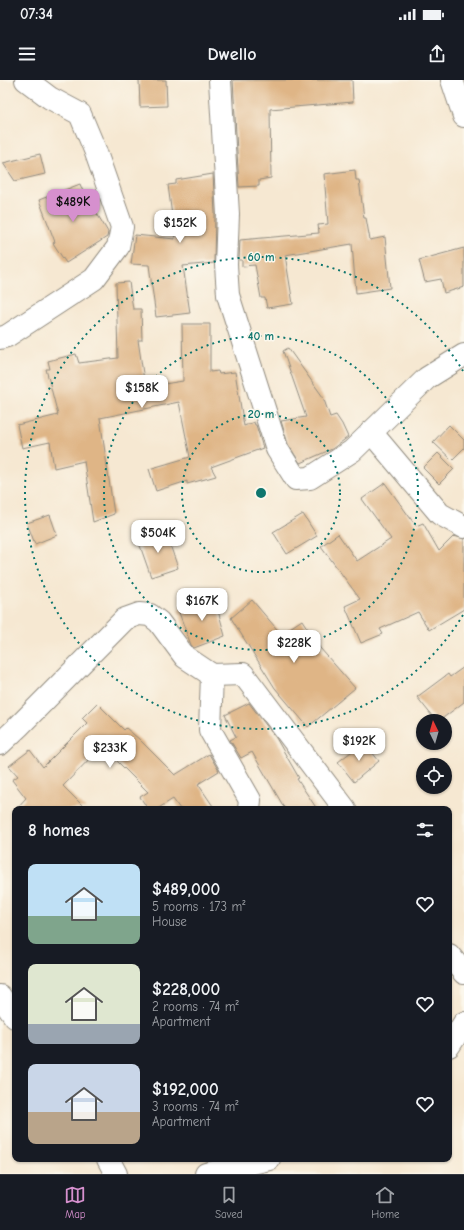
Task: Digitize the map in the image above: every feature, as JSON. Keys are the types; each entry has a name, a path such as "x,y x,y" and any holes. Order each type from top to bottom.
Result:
{"street":[{"path":"0,338 7,336 94,279 118,247 122,227 95,150 80,114 50,98 26,80"},
{"path":"220,80 228,214 226,265 228,295 277,449 296,479 310,478 352,450 427,378 464,355"},
{"path":"452,80 464,116"},
{"path":"372,432 440,514 464,528"},
{"path":"0,744 125,619 140,614 150,615 159,622 185,657 212,675 243,674 343,806"},
{"path":"212,675 210,730 250,800 249,806"},
{"path":"452,959 464,973"},
{"path":"0,996 12,1013"},
{"path":"452,1041 464,1023"},
{"path":"110,1162 116,1174"},
{"path":"206,1174 256,1162"}],"building":[{"path":"139,80 166,80 167,106 140,107"},
{"path":"233,80 352,80 353,102 270,109 271,178 259,180 259,186 239,187"},
{"path":"40,154 45,174 15,181 3,163"},
{"path":"355,170 356,180 359,180 364,218 366,218 370,240 385,237 390,288 356,293 352,244 285,255 293,304 267,308 265,298 261,298 255,265 242,266 242,260 239,260 240,240 319,233 318,225 328,224 324,174"},
{"path":"213,174 215,214 214,263 183,266 190,313 156,317 149,265 131,264 135,235 175,239 168,185 176,184 176,180"},
{"path":"80,184 92,214 96,212 108,232 107,237 66,263 53,243 55,242 39,200"},
{"path":"464,248 464,287 444,293 441,279 425,282 419,260"},
{"path":"129,282 133,309 141,309 142,340 138,340 145,387 183,381 182,324 210,324 210,372 218,371 219,374 235,372 244,426 254,422 263,448 211,467 216,476 187,484 187,481 156,491 149,469 190,457 179,402 100,418 114,514 93,522 84,461 54,468 50,442 22,448 17,425 58,415 46,369 50,369 48,361 76,354 79,363 118,358 116,283"},
{"path":"288,348 323,397 330,417 336,415 348,437 332,449 300,463 288,444 281,421 306,417 283,351"},
{"path":"449,425 464,440 464,448 452,460 433,442"},
{"path":"438,453 454,469 439,484 423,468"},
{"path":"385,483 416,526 423,523 439,551 454,536 464,539 464,609 429,630 418,612 380,629 383,634 361,643 345,606 360,599 321,546 338,534 357,561 391,539 362,499"},
{"path":"303,514 317,536 287,554 273,532"},
{"path":"50,515 57,535 35,544 27,523"},
{"path":"165,530 178,568 151,577 138,540"},
{"path":"214,596 225,636 194,648 191,645 178,610"},
{"path":"252,600 281,634 302,620 320,648 355,688 308,727 275,688 231,618"},
{"path":"464,667 464,702 448,714 430,714 417,697 448,674 450,677"},
{"path":"97,703 124,730 126,728 140,740 175,775 209,754 219,771 198,784 213,806 178,806 173,799 162,806 146,806 140,797 148,792 102,746 63,786 83,806 19,806 26,798 12,780 18,776 9,766 30,750 43,767 87,723 82,718"},
{"path":"249,703 276,738 299,778 297,779 315,806 283,806 252,752 241,758 230,740 236,737 225,715"},
{"path":"364,742 379,761 354,782 338,762"}]}
